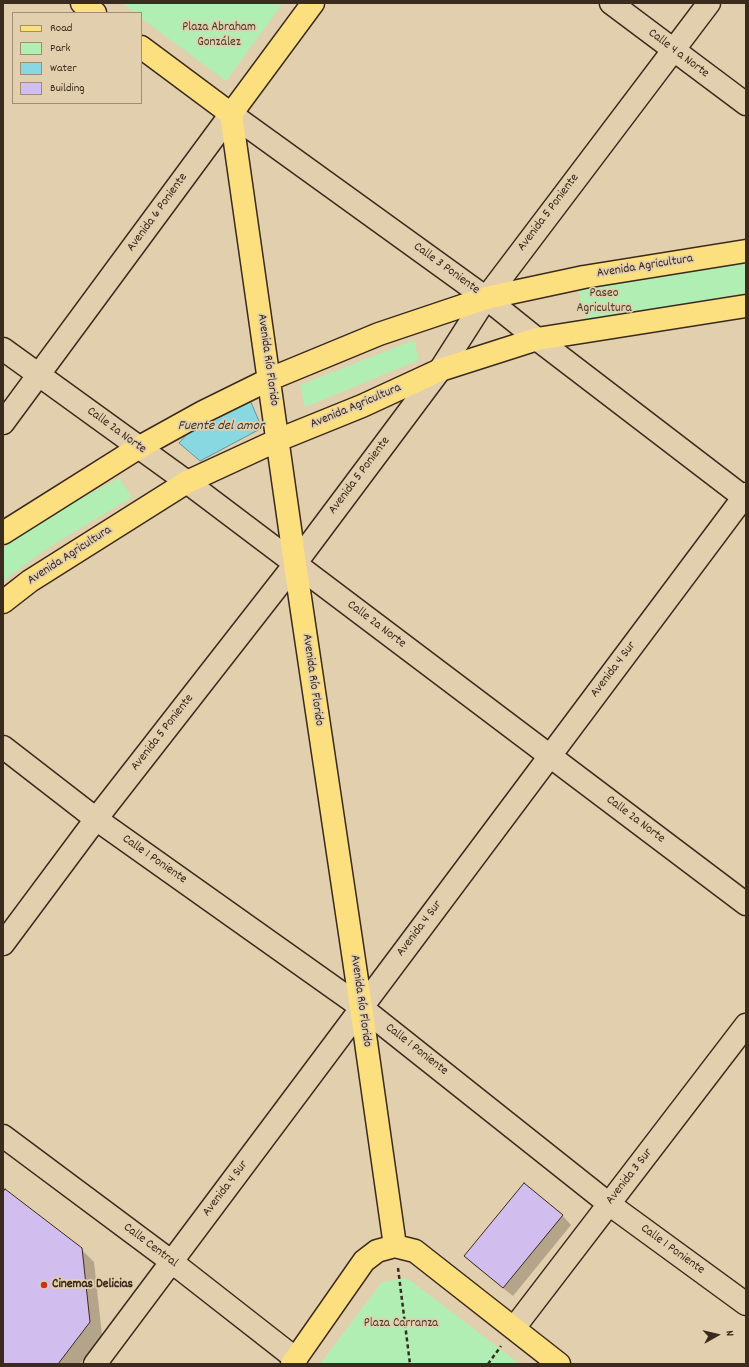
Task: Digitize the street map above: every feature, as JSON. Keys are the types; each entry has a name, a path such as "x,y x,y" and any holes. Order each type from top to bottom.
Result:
{"main road":[{"path":"82,3 94,12"},
{"name":"Avenida 6 Poniente","path":"231,114 313,3"},
{"name":"Calle 3 Poniente","path":"142,48 231,114"},
{"name":"Avenida Río Florido","path":"231,114 395,1246"},
{"name":"Avenida Agricultura","path":"3,533 138,448 203,412 270,379 379,334 486,298 584,277 746,251"},
{"name":"Avenida Agricultura","path":"3,602 30,581 187,482 278,440 362,406 440,370 537,340 746,306"},
{"path":"294,1362 364,1261 377,1252 395,1246 415,1251 559,1364"}],"street":[{"name":"Calle 4 a Norte","path":"611,3 746,104"},
{"name":"Avenida 5 Poniente","path":"3,944 96,819 295,564 440,370 486,298 709,3"},
{"name":"Calle 3 Poniente","path":"231,114 486,298 537,340 745,497"},
{"name":"Avenida 6 Poniente","path":"3,423 231,114"},
{"name":"Calle 2a Norte","path":"3,349 187,482 746,904"},
{"name":"Avenida 4 Sur","path":"95,1364 361,1007 745,497"},
{"name":"Calle 1 Poniente","path":"3,747 96,819 361,1007 609,1204 746,1304"},
{"name":"Avenida 3 Sur","path":"514,1328 746,1025"},
{"name":"Calle Central","path":"3,1136 172,1262 294,1362"}],"path":[{"path":"395,1246 410,1364"}],"green space":[{"name":"Plaza Abraham González","path":"122,3 283,3 226,81 142,19 142,12 134,12"},
{"name":"Paseo Agricultura","path":"746,262 746,293 586,322 578,289"},
{"path":"414,340 419,360 305,407 300,385"},
{"path":"119,478 132,497 48,548 3,581 3,548 42,519"},
{"name":"Plaza Carranza","path":"407,1278 520,1364 320,1364 382,1282"}],"water":[{"name":"Fuente del amor","path":"250,400 262,428 200,461 179,443 210,409"}],"building":[{"path":"524,1183 563,1215 503,1288 464,1256"},
{"name":"Cinemas Delicias","path":"5,1189 82,1248 90,1322 58,1364 3,1364 3,1192"}],"place":[{"name":"Cinemas Delicias","path":"44,1285"}]}
